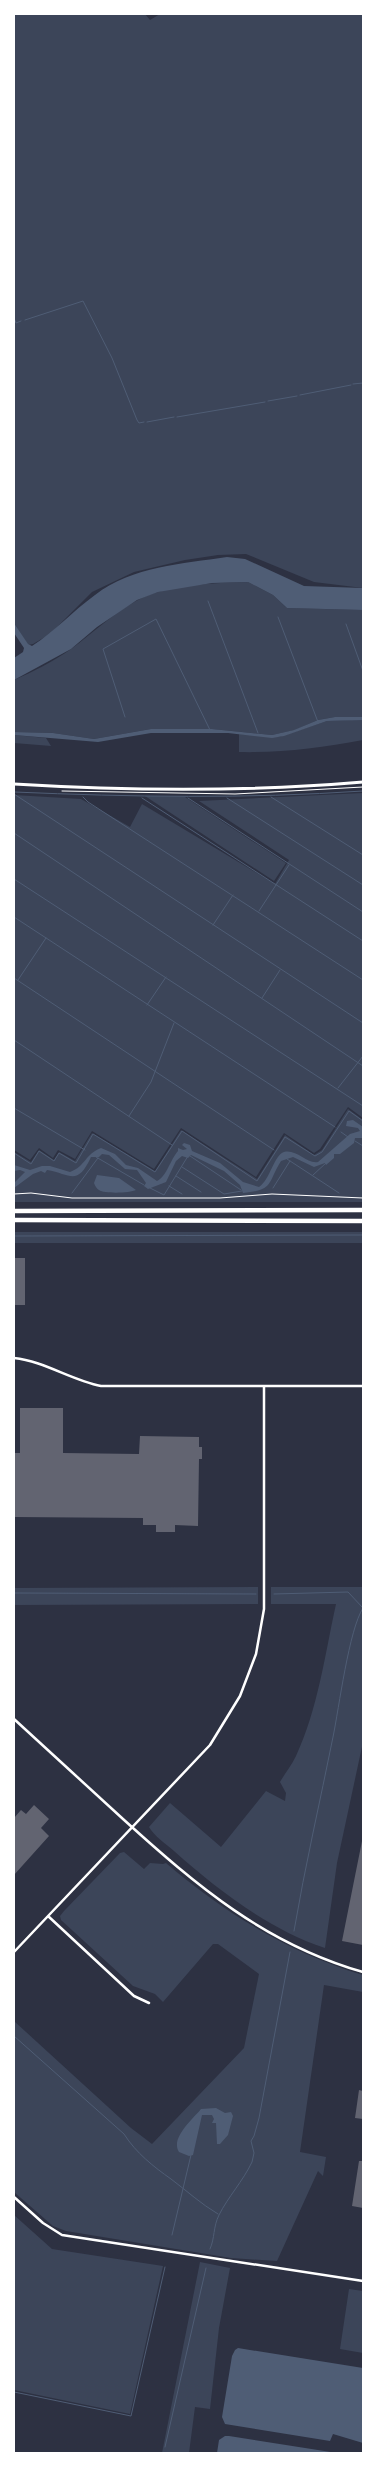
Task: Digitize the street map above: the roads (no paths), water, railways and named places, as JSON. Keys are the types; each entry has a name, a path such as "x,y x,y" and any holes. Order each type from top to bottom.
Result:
{"highway":[{"path":"14,1211 363,1210"},
{"path":"14,1220 363,1221"}],"main road":[{"path":"14,784 194,790 320,786 363,782"}],"street":[{"path":"14,1358 30,1361 86,1383 101,1386 363,1386"},
{"path":"14,1952 185,1772 220,1731 240,1696 256,1654 263,1621 265,1584 264,1386"},
{"path":"14,1719 132,1827 200,1886 242,1917 298,1948 363,1972"},
{"path":"48,1916 134,1996 148,2003"},
{"path":"14,2197 43,2223 62,2235 363,2281"}],"waterway":[{"path":"25,320 83,301 112,358 137,420 139,423 144,422"},
{"path":"14,318 16,323 21,321"},
{"path":"353,384 363,383"},
{"path":"300,395 351,385"},
{"path":"268,401 297,396"},
{"path":"177,417 265,402"},
{"path":"147,422 174,417"},
{"path":"208,601 258,733"},
{"path":"278,617 318,722"},
{"path":"125,717 103,649 156,619 210,730"},
{"path":"346,624 363,671"},
{"path":"14,792 188,796 319,794 363,791"},
{"path":"14,794 363,1023"},
{"path":"83,797 363,980"},
{"path":"271,797 363,855"},
{"path":"142,798 363,941"},
{"path":"188,798 363,912"},
{"path":"227,798 363,885"},
{"path":"14,833 363,1066"},
{"path":"259,911 289,865"},
{"path":"14,879 363,1106"},
{"path":"213,925 233,895"},
{"path":"14,917 335,1127"},
{"path":"18,980 46,938"},
{"path":"262,998 280,970"},
{"path":"147,1005 166,977"},
{"path":"14,978 274,1150"},
{"path":"129,1116 151,1082 174,1023"},
{"path":"14,1040 172,1145"},
{"path":"338,1088 363,1056"},
{"path":"14,1108 85,1150"},
{"path":"14,1153 31,1164 39,1151 54,1161 59,1153 76,1163 93,1134 155,1172 182,1131 257,1181 285,1137 315,1156 322,1152 349,1111 363,1121"},
{"path":"341,1132 348,1137"},
{"path":"355,1141 363,1146"},
{"path":"148,1187 164,1195 188,1156"},
{"path":"190,1156 241,1190"},
{"path":"96,1157 144,1185"},
{"path":"72,1193 98,1158"},
{"path":"287,1159 339,1193"},
{"path":"273,1188 290,1161"},
{"path":"313,1175 326,1163"},
{"path":"182,1167 224,1194 242,1191"},
{"path":"176,1176 201,1192"},
{"path":"169,1186 182,1194"},
{"path":"14,1236 363,1235"},
{"path":"274,1594 348,1592 363,1608"},
{"path":"14,1593 256,1594"},
{"path":"294,1931 349,1650 353,1633 363,1608"},
{"path":"210,2249 219,2215 252,2162 254,2153 251,2141 259,2118 290,1952"},
{"path":"14,2036 124,2134 134,2147 158,2170 218,2214"},
{"path":"172,2235 191,2155"},
{"path":"14,2392 131,2416 165,2267"},
{"path":"165,2447 206,2268"}]}
